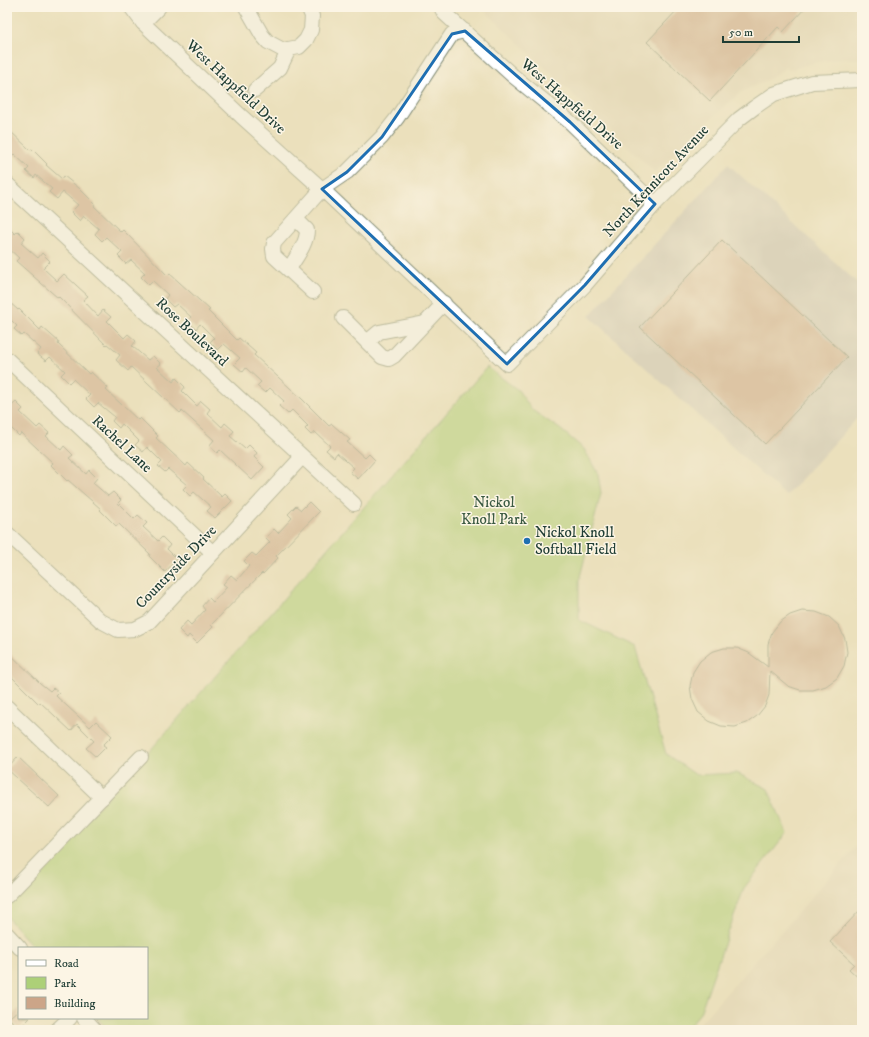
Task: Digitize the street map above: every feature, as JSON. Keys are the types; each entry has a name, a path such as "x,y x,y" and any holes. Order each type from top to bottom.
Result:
{"street":[{"name":"West Happfield Drive","path":"131,7 143,23 241,116 444,303 507,364"},
{"path":"143,23 159,7"},
{"path":"246,7 262,35 268,42 283,50 299,47 306,40 312,30 312,16 308,7"},
{"name":"West Happfield Drive","path":"441,7 444,12 512,75 570,122 655,204"},
{"path":"313,292 274,256 274,243 322,189 347,172 382,138 395,122 452,34 466,31"},
{"name":"West Happfield Drive","path":"255,90 280,68 289,49"},
{"name":"North Kennicott Avenue","path":"507,364 585,285 655,204 726,132 755,107 774,94 812,82 862,80"},
{"name":"Rose Boulevard","path":"7,184 354,504"},
{"path":"288,269 300,251 307,236 307,230 296,219"},
{"path":"343,318 382,356 389,359 394,356 444,303"},
{"path":"367,342 379,332 425,323"},
{"name":"Rachel Lane","path":"7,360 213,553"},
{"name":"Countryside Drive","path":"7,533 102,621 118,630 135,630 149,622 302,457"},
{"path":"7,707 102,798"},
{"path":"7,896 141,757"},
{"path":"7,934 19,947"},
{"path":"57,1030 69,1019"},
{"path":"85,1019 95,1030"}],"highlighted area":[{"path":"465,31 570,122 655,204 585,285 507,364 322,189 347,172 382,137 452,34"}],"shaded area":[{"path":"481,7 862,7 862,59 836,59 817,62 789,70 786,67 771,78 741,92 655,172"},
{"path":"728,164 862,287 862,413 786,496 589,316"},
{"path":"862,840 862,1030 694,1030"}],"green space":[{"name":"Nickol Knoll Park","path":"487,367 518,390 532,410 560,429 584,449 598,474 601,493 579,581 579,620 635,647 666,754 696,775 737,773 768,789 787,833 744,888 700,1013 686,1030 109,1030 98,1019 148,1019 148,947 33,947 7,917 7,906 147,754"}],"building":[{"path":"680,7 806,7 783,32 778,27 710,101 647,42"},
{"path":"7,128 30,150 32,149 47,164 46,165 62,179 64,176 79,188 95,204 94,206 121,232 123,230 167,275 169,273 210,310 208,311 237,340 239,338 256,353 254,355 329,426 332,424 350,440 347,442 365,458 369,454 375,460 358,479 350,472 354,468 337,453 334,457 326,450 330,446 315,432 311,435 305,429 308,426 292,410 288,414 279,406 284,401 270,388 265,393 257,386 261,382 246,368 243,372 234,364 240,358 224,344 218,350 210,342 214,338 200,324 196,329 188,321 191,317 177,304 173,307 165,299 168,295 153,281 149,285 141,277 145,273 131,260 126,264 118,256 122,252 106,237 102,241 95,234 99,229 84,216 80,221 71,212 78,205 63,192 57,199 49,192 52,189 36,175 34,178 26,171 29,168 14,154 12,156 7,152"},
{"path":"7,226 15,234 18,231 25,238 21,243 38,258 42,253 50,261 43,268 57,281 64,274 88,296 83,300 98,316 103,310 111,317 107,321 124,338 128,334 136,341 132,346 148,360 153,356 161,364 157,367 173,382 176,378 185,387 182,391 197,406 201,401 210,409 207,413 222,427 225,423 234,431 230,436 245,449 249,445 257,453 254,457 264,467 252,480 220,450 217,453 209,446 214,440 182,411 180,413 131,367 128,371 116,360 120,355 107,344 106,345 59,297 58,298 16,261 19,258 7,247"},
{"path":"722,240 847,357 765,444 640,327"},
{"path":"7,300 18,310 19,309 40,330 42,327 59,342 58,344 89,374 91,372 108,388 106,390 138,420 140,418 158,436 156,438 186,466 188,463 222,497 225,494 232,501 215,518 207,511 211,507 194,492 190,496 183,489 187,485 168,469 165,472 158,466 162,462 147,447 143,452 135,445 139,441 122,424 119,428 112,421 115,417 98,403 94,407 86,399 90,395 73,379 69,383 61,375 65,371 50,357 46,361 37,354 41,349 24,334 22,336 14,329 17,326 7,316"},
{"path":"16,402 23,409 20,412 37,428 40,425 49,433 46,436 61,450 64,446 73,455 69,458 86,474 89,470 97,478 93,483 108,496 113,492 121,500 118,503 134,519 138,515 147,523 143,527 158,541 162,537 170,545 167,549 177,559 165,572 149,556 150,554 119,524 116,526 100,510 101,509 68,480 67,481 51,465 53,463 21,433 19,436 7,424 7,415 11,411 8,409"},
{"path":"309,502 319,512 276,556 278,558 211,625 213,627 197,643 189,635 187,638 179,630 187,621 191,625 205,610 202,606 209,598 213,602 227,587 223,584 231,575 237,580 249,566 244,561 252,553 256,556 270,542 266,538 274,529 278,533 292,518 288,514 296,506 301,510"},
{"path":"802,611 816,612 829,617 839,626 845,639 847,652 844,666 837,678 826,686 813,690 800,690 788,686 770,671 769,695 765,706 757,716 747,723 735,727 721,726 709,721 698,712 692,699 690,686 693,672 700,661 711,652 724,648 737,648 749,653 768,667 768,644 772,632 780,622 790,615"},
{"path":"7,651 40,683 50,691 53,688 59,693 56,696 90,727 96,721 112,736 103,745 106,747 96,757 86,748 94,741 77,724 71,731 40,702 39,704 7,672"},
{"path":"18,757 59,796 49,807 7,769"},
{"path":"862,908 862,981 849,969 854,964 830,942"},
{"path":"18,1010 18,1019 29,1019 19,1029 9,1018"}],"place":[{"name":"Nickol Knoll Softball Field","path":"527,541"}]}
